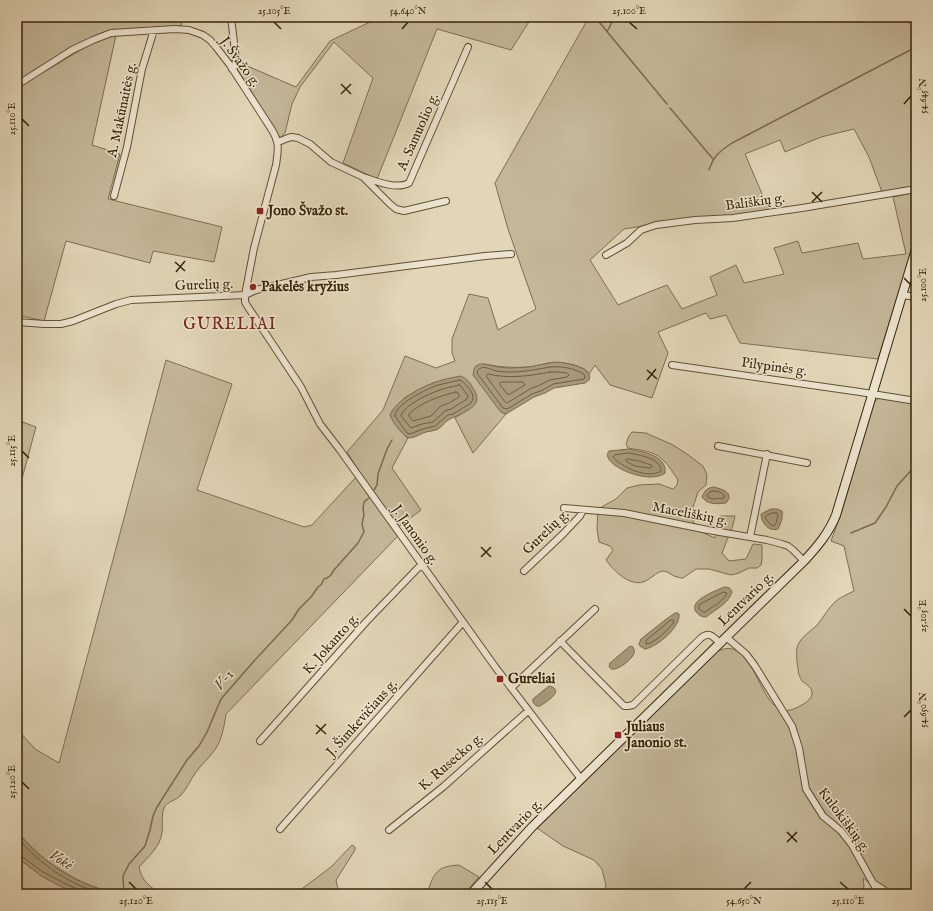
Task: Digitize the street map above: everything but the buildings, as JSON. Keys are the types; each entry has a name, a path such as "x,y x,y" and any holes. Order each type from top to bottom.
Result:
{"main road":[{"name":"Lentvario g.","path":"471,894 532,827 820,544 832,525 836,515 916,249"}],"street":[{"path":"231,17 236,60 235,66 232,69"},
{"name":"J. Švažo g.","path":"17,85 72,50 111,33 175,29 189,30 203,35 216,46 276,136 278,142"},
{"name":"A. Makūnaitės g.","path":"114,196 127,146 142,69 154,30"},
{"name":"A. Samuolio g.","path":"363,177 385,185 405,185 409,183 468,47"},
{"path":"245,295 254,248 276,165 278,142 292,137 305,140 331,162 363,177 396,209 404,211 446,201"},
{"name":"Bališkių g.","path":"606,255 627,243 641,230 656,225 695,220 733,218 806,208 916,189"},
{"name":"Gurelių g.","path":"17,322 61,324 131,300 245,295 256,290 311,277 511,254"},
{"name":"J. Janonio g.","path":"245,295 245,302 301,387 320,424 511,688 581,780"},
{"path":"902,295 916,297"},
{"name":"Pilypinės g.","path":"672,365 916,401"},
{"path":"718,446 767,454 807,463"},
{"path":"750,537 767,454"},
{"name":"Maceliškių g.","path":"564,508 624,513 767,540 782,544 793,550 804,561"},
{"name":"Gurelių g.","path":"524,571 562,535 580,516 583,510"},
{"name":"K. Jokanto g.","path":"260,740 366,622 422,565"},
{"path":"511,688 595,608"},
{"name":"J. Šimkevičiaus g.","path":"280,829 463,622"},
{"path":"560,641 624,706 633,705 701,638 707,634 720,643"},
{"name":"Kulokiškių g.","path":"726,637 746,654 755,666 792,726 799,748 806,789 823,816 841,831 852,845 879,894"},
{"name":"K. Rusecko g.","path":"389,830 442,787 528,711"},
{"path":"872,882 890,894"}],"shaded area":[{"path":"17,17 183,17 181,26 113,31 17,81"},
{"path":"377,17 532,17 511,50 437,29 377,179 343,163 373,78 334,42 300,87 292,104 285,133 280,138 231,59 296,87 330,41 372,21"},
{"path":"589,17 916,17 916,187 882,192 869,157 854,129 821,137 785,152 780,140 745,154 769,210 729,217 694,218 624,229 590,260 618,305 667,285 682,309 717,295 710,277 736,265 744,283 784,274 774,248 798,241 802,253 858,243 863,259 906,254 893,197 916,192 916,237 878,359 740,343 726,315 710,319 706,313 658,332 668,353 652,398 610,385 595,365 589,374 581,367 563,363 549,363 533,367 501,367 484,364 503,413 506,414 473,453 455,418 473,406 435,382 404,398 404,435 408,438 392,468 421,510 398,527 347,452 383,410 405,356 436,368 455,361 452,353 452,339 469,294 488,298 498,330 536,309 508,229 495,183"},
{"path":"116,35 92,145 120,154 108,199 222,227 214,262 153,251 150,263 66,241 44,321 17,315 17,88 94,42 105,37"},
{"path":"166,360 232,384 197,490 304,527 312,525 356,477 398,536 226,714 217,747 196,772 183,793 165,806 162,832 159,842 154,851 139,867 142,876 147,883 161,894 120,894 82,882 63,872 31,847 17,831 17,729 35,749 59,763"},
{"path":"879,398 916,403 916,894 883,894 863,878 864,886 862,894 602,894 606,886 602,869 594,860 563,846 537,828 716,652 730,649 741,654 750,665 765,693 773,704 783,710 796,708 809,700 812,692 802,681 799,675 797,648 802,638 817,625 833,603 854,591 844,546 831,541 841,514 874,402"},
{"path":"17,420 36,427 17,497"},
{"path":"632,432 646,433 673,445 703,466 707,475 706,485 698,492 692,510 692,518 697,530 715,538 720,516 735,516 722,553 729,561 746,559 753,544 762,545 761,565 757,568 749,568 731,575 709,569 696,569 683,578 663,571 646,581 638,583 627,580 613,569 606,560 613,550 610,546 599,542 597,529 598,509 616,499 627,488 639,485 659,484 673,489 677,485 678,480 667,464 659,456 646,451 628,448 626,444"},
{"path":"352,845 355,847 355,850 336,880 340,894 295,894 331,867"},
{"path":"17,857 46,878 79,894 17,894"},
{"path":"459,865 479,877 464,894 426,894 433,877 439,871 445,867"}],"water":[{"path":"557,362 575,365 584,369 589,374 589,380 585,383 554,388 534,397 506,414 500,411 473,375 474,369 480,364 509,368 529,367"},
{"path":"460,376 465,378 471,384 475,392 477,399 474,406 448,420 436,430 408,438 395,424 390,415 393,409 403,399 423,387 442,380"},
{"path":"629,449 647,453 658,458 665,467 665,473 658,476 648,477 637,475 627,472 611,462 608,456 609,451"},
{"path":"714,487 724,490 728,494 729,497 726,503 716,504 704,500 702,497 706,490"},
{"path":"771,509 782,511 782,520 778,529 774,530 766,526 762,520 761,514"},
{"path":"724,587 729,588 732,592 725,603 706,617 697,613 695,604 703,597"},
{"path":"675,613 679,614 679,619 667,636 656,645 645,649 640,646 639,644 641,639"},
{"path":"630,646 633,647 634,651 631,658 617,668 610,668 610,663"},
{"path":"549,686 556,690 553,696 540,706 536,705 533,702 533,699"},
{"path":"17,831 39,854 65,873 94,887 126,894 79,894 41,876 17,857"}],"waterway":[{"path":"595,17 667,104"},
{"path":"607,32 612,22 619,17"},
{"path":"709,170 718,154 732,143 916,47"},
{"path":"670,108 713,159"},
{"name":"V-1","path":"374,490 377,485 378,474 392,440"},
{"path":"851,533 875,523 886,507 897,486 916,465"},
{"name":"V-1","path":"124,894 123,876 129,864 145,846 157,807 187,760 199,746 207,732 221,699 292,620 299,609 321,585 324,579 331,575 358,543 364,532 362,525 364,502 369,498"}],"place":[{"name":"Jono Švažo st.","path":"260,211"},
{"name":"Pakelės kryžius","path":"253,287"},
{"name":"Gureliai","path":"500,679"},
{"name":"Juliaus Janonio st.","path":"618,735"}],"district":[{"name":"GURELIAI","path":"230,325"}],"water label":[{"name":"Vokė","path":"61,860"}]}
